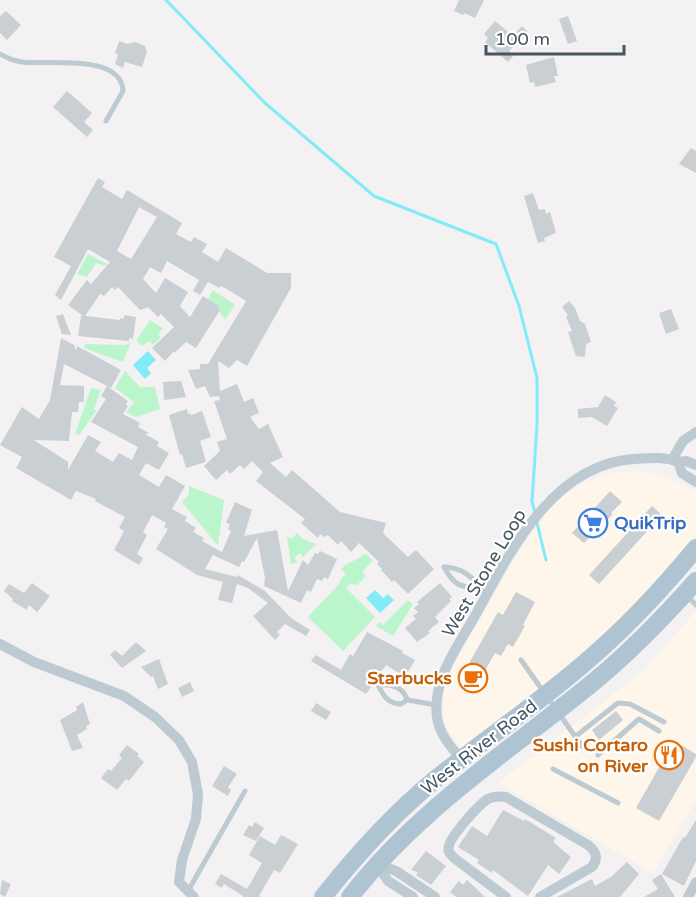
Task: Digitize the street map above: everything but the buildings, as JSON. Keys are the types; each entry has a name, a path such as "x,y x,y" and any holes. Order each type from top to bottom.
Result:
{"main road":[{"name":"West River Road","path":"323,897 360,852 405,807 461,759 599,651 644,608 696,548"},
{"name":"West River Road","path":"350,897 377,864 440,802 606,671 665,615 692,593"}],"street":[{"path":"696,432 683,441 675,461 682,473 696,482"},
{"name":"West Stone Loop","path":"461,759 445,740 437,717 437,694 442,677 487,593 531,524 550,500 573,482 601,465 647,458 686,460 696,465"},
{"path":"0,644 34,662 124,696 155,717 179,740 192,762 198,794 196,819 182,860 179,882 191,894"},
{"path":"506,897 454,858 449,853 448,845 485,800 499,796 506,797 588,845 596,854 597,859 592,867 540,897"},
{"path":"360,852 377,864 397,871 435,897"},
{"path":"377,864 388,880 413,897"},
{"path":"688,897 696,882"}],"lane":[{"path":"0,54 22,62 82,63 112,73 120,79 123,91 106,122"},
{"path":"474,587 474,580 468,573 456,568 444,567 451,580 460,586 466,589 474,587 487,593"},
{"path":"521,660 582,746"},
{"path":"407,700 406,694 400,689 389,684 378,685 385,697 392,702 401,704 407,700 437,705"},
{"path":"576,736 618,703 630,704 664,722"},
{"path":"598,755 639,719 660,731"},
{"path":"553,769 618,803"},
{"path":"191,894 245,791"}],"shaded area":[{"path":"638,471 660,474 696,491 696,536 664,575 614,627 572,663 462,748 447,728 443,710 445,688 456,661 519,551 558,498 583,483 611,473"},
{"path":"696,611 696,800 653,873 498,783 640,674"}],"green space":[{"path":"88,254 107,264 106,266 96,263 87,277 77,274"},
{"path":"213,290 235,305 225,320 218,309 219,306 208,299"},
{"path":"150,320 163,328 158,334 161,337 153,345 149,341 142,346 136,341"},
{"path":"131,342 123,362 84,348 85,344 126,345"},
{"path":"125,371 140,387 155,387 160,409 135,417 126,412 134,402 115,388"},
{"path":"91,388 101,390 94,409 96,411 79,435 75,434"},
{"path":"189,486 224,500 218,546 182,502 189,494"},
{"path":"297,533 303,539 316,544 303,557 300,553 294,558 298,562 291,564 287,536 292,539"},
{"path":"365,553 373,560 362,572 366,576 357,585 350,584 346,588 375,617 343,651 308,617 340,583 346,574 341,569"},
{"path":"408,600 413,604 393,636 376,626 379,622 383,625"}],"water":[{"path":"148,351 156,360 147,368 151,373 145,379 133,365"},
{"path":"375,590 383,598 388,594 394,600 380,613 366,598"}],"waterway":[{"path":"166,0 265,103 374,196 496,244 519,306 537,378 537,425 532,501 535,513"},
{"path":"537,523 546,560"}],"place":[{"name":"QuikTrip","path":"593,523"},
{"name":"Starbucks","path":"473,678"},
{"name":"Sushi Cortaro on River","path":"669,755"}]}
